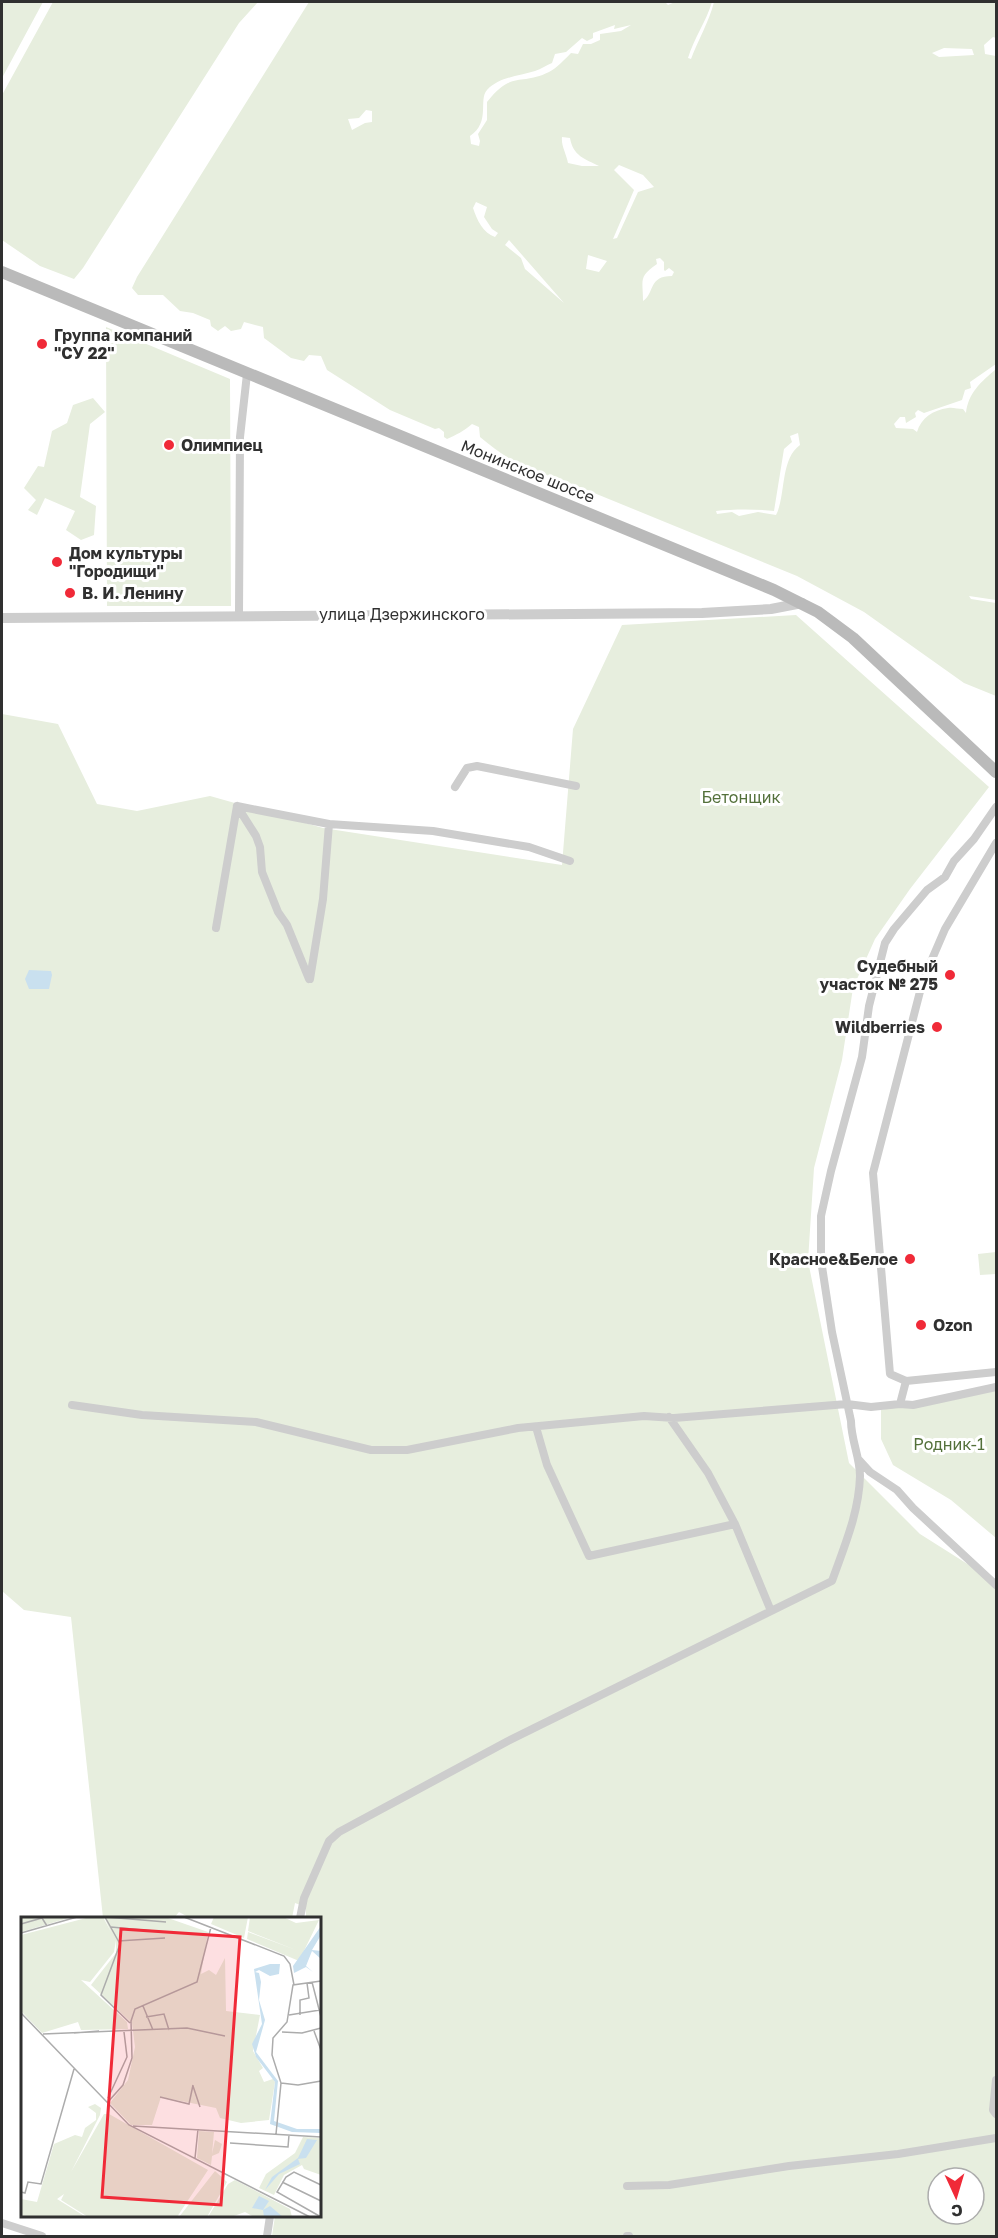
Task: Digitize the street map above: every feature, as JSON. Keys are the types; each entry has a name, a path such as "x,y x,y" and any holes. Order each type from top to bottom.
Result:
{"main road":[{"name":"Монинское шоссе","path":"2,272 802,603 853,638 996,772"}],"street":[{"path":"239,615 240,436 247,374"},
{"path":"758,610 773,604 776,599 774,590"},
{"name":"улица Дзержинского","path":"2,618 702,613 758,610 802,603"},
{"path":"455,787 467,768 477,766 576,786"},
{"path":"237,806 256,836 260,847 262,872 309,979 323,899 329,824"},
{"path":"237,806 329,824 434,831 529,847 570,861"},
{"path":"216,928 237,806"},
{"path":"300,1917 304,1898 329,1841 339,1832 508,1741 832,1581 854,1518 859,1460 851,1432 832,1332 821,1260 821,1216 862,1057 869,1006 885,943 927,890 945,876 996,807"},
{"path":"996,843 945,929 923,980 873,1173 890,1374 906,1382 996,1372"},
{"path":"900,1404 906,1382"},
{"path":"72,1405 142,1415 256,1422 371,1450 388,1452 536,1426 644,1416 669,1417 847,1404 871,1407 913,1405 996,1387"},
{"path":"669,1417 708,1473 735,1524 771,1611"},
{"path":"536,1426 547,1465 589,1556 735,1524"},
{"path":"859,1460 870,1472 897,1490 913,1508 996,1585"},
{"path":"996,2080 993,2110 996,2114"},
{"path":"627,2186 669,2185 789,2166 898,2154 996,2138"},
{"path":"267,2236 270,2217"},
{"path":"2,2223 42,2236"}],"green space":[{"path":"2,2 43,2 2,78"},
{"path":"53,2 258,2 239,23 74,279 40,266 2,240 2,95"},
{"path":"309,2 668,2 666,3 668,5 675,2 712,2 688,58 691,59 714,2 996,2 996,38 993,37 984,45 985,54 996,56 996,364 970,382 971,388 965,390 962,400 924,413 918,410 915,413 916,417 906,423 905,417 900,417 894,424 896,428 913,429 917,432 925,419 937,411 953,408 963,409 966,413 972,394 980,383 996,369 996,600 969,596 971,599 996,603 996,696 964,683 864,612 797,576 555,477 524,467 480,437 479,427 472,424 447,439 439,428 435,429 390,410 327,370 321,356 309,355 304,361 291,358 264,338 263,327 244,322 241,329 231,331 225,326 218,331 211,326 210,320 193,313 180,311 163,295 138,295 132,288","holes":["615,25 614,29 631,25 621,31 600,34 600,40 591,44 583,44 578,54 571,53 549,72 503,86 487,102 487,120 478,134 479,146 471,144 470,136 480,124 487,90 503,80 535,71 552,63 555,54 566,52 582,38 587,41 593,38 593,33","944,48 972,49 974,55 939,57 932,53","366,110 372,111 372,122 352,130 348,119 359,118","562,137 570,138 577,153 599,166 568,163","619,165 643,175 654,187 638,192 617,238 613,239 634,190 614,170","476,202 487,207 484,217 492,229 498,233 495,237 484,229 473,208","509,240 564,303 525,269 521,258 505,245","588,255 607,261 599,272 586,269","660,258 664,262 664,270 669,268 674,272 672,276 655,282 643,301 642,283 647,272 657,264 656,259","798,433 800,445 789,459 776,515 758,512 739,516 732,512 717,514 716,511 730,510 774,511 784,449 792,442 790,436"]},
{"name":"Олимпиец","path":"106,327 230,379 231,606 107,606"},
{"path":"93,398 105,412 90,424 80,497 96,506 94,535 81,540 66,530 75,511 45,498 37,515 28,510 36,500 24,488 38,466 44,467 52,431 67,423 73,405"},
{"name":"Бетонщик","path":"796,615 989,787 910,889 875,939 853,988 842,1060 814,1168 808,1261 849,1463 920,1534 996,1582 996,2236 272,2236 275,2217 321,2217 321,1917 306,1917 306,1907 295,1903 292,1917 188,1917 179,1912 175,1917 103,1917 71,1617 24,1610 2,1591 2,714 58,724 97,804 137,811 210,796 323,828 562,865 573,729 622,625"},
{"path":"996,1252 996,1274 980,1275 978,1254"},
{"name":"Родник-1","path":"996,1385 996,1538 951,1500 893,1465 881,1439 881,1410"}],"water":[{"path":"29,970 51,971 49,989 29,989 25,979"}],"place":[{"name":"Группа компаний \"СУ 22\"","path":"42,344"},
{"name":"Олимпиец","path":"169,445"},
{"name":"Дом культуры \"Городищи\"","path":"57,562"},
{"name":"В. И. Ленину","path":"70,593"},
{"name":"Судебный участок № 275","path":"950,975"},
{"name":"Wildberries","path":"937,1027"},
{"name":"Красное&Белое","path":"910,1259"},
{"name":"Ozon","path":"921,1325"}]}
